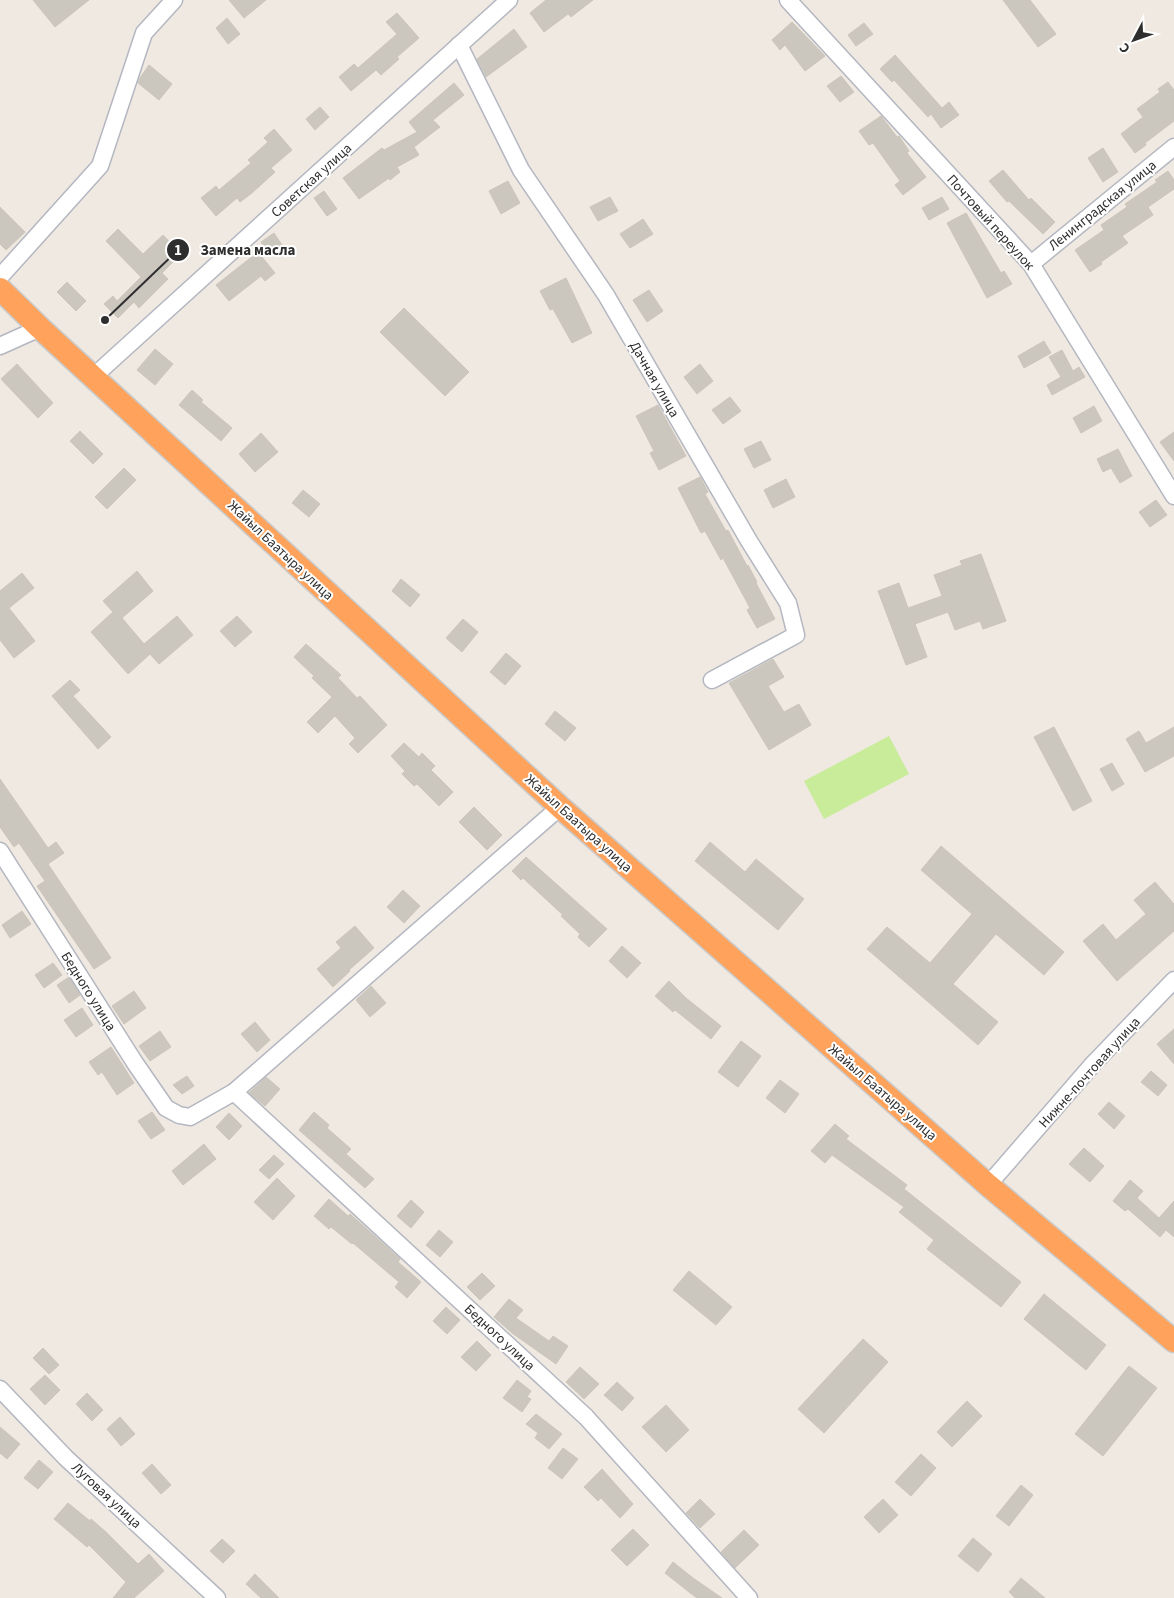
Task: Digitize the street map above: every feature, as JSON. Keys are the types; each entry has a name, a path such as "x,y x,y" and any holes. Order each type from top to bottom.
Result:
{"highway":[{"name":"Жайыл Баатыра улица","path":"0,289 560,807 988,1185 1174,1340"}],"street":[{"path":"0,277 100,166 144,33 174,0"},
{"name":"Советская улица","path":"93,377 509,0"},
{"name":"Почтовый переулок","path":"788,0 1030,264 1172,488"},
{"name":"Дачная улица","path":"459,45 521,170 606,295 744,532 788,603 796,635 712,680"},
{"name":"Ленинградская улица","path":"1030,264 1174,147"},
{"path":"0,346 40,328"},
{"path":"234,1092 560,807"},
{"name":"Бедного улица","path":"0,851 135,1063 166,1108 179,1115 190,1117 234,1092 586,1417 749,1598"},
{"name":"Нижне-почтовая улица","path":"988,1185 1093,1064 1174,980"},
{"name":"Луговая улица","path":"0,1389 66,1458 217,1598"}],"green space":[{"path":"889,736 909,774 824,819 804,781"}],"building":[{"path":"33,0 89,0 55,27"},
{"path":"229,0 266,0 244,18"},
{"path":"546,0 593,0 571,17 568,14 544,32 530,13"},
{"path":"1003,0 1030,0 1056,34 1038,47"},
{"path":"397,13 419,38 397,57 399,59 381,75 376,70 351,91 339,77 354,64 358,68 397,34 386,22"},
{"path":"227,18 240,34 228,44 216,28"},
{"path":"792,22 825,56 805,71 785,45 780,50 772,40"},
{"path":"864,23 873,34 856,46 848,35"},
{"path":"514,29 527,47 486,77 477,59"},
{"path":"895,55 942,108 949,102 959,115 941,128 931,114 928,117 894,80 892,82 880,69"},
{"path":"149,65 172,84 159,100 138,83"},
{"path":"841,76 854,92 840,102 827,86"},
{"path":"1168,82 1174,90 1174,121 1135,153 1121,134 1143,117 1137,109 1160,92 1158,89"},
{"path":"454,83 464,95 433,120 440,127 414,147 419,155 397,167 400,172 359,199 343,178 382,148 384,150 417,132 409,122"},
{"path":"320,107 329,117 315,130 306,119"},
{"path":"881,116 897,137 899,136 909,151 907,153 926,177 903,195 895,185 900,181 873,143 869,145 859,131"},
{"path":"274,129 292,150 271,168 275,172 252,193 240,202 237,198 216,216 201,198 216,186 219,190 251,163 248,160 268,142 264,138"},
{"path":"1103,148 1118,172 1103,182 1088,158"},
{"path":"1003,170 1029,200 1031,198 1055,222 1043,234 1009,201 1007,202 989,181"},
{"path":"1168,171 1174,180 1174,189 1148,207 1153,215 1122,236 1128,243 1090,272 1075,250 1104,230 1101,225 1127,207 1125,204 1157,182 1155,180"},
{"path":"508,181 520,203 501,214 489,191"},
{"path":"324,191 337,209 327,216 314,198"},
{"path":"610,197 618,211 598,221 590,207"},
{"path":"942,197 949,209 929,220 922,208"},
{"path":"0,207 25,232 6,250 0,244"},
{"path":"966,213 1001,273 1004,271 1012,284 987,298 947,223"},
{"path":"643,219 653,234 630,248 620,234"},
{"path":"118,229 143,254 163,235 181,254 162,273 168,279 139,308 134,302 118,318 104,304 113,296 117,301 141,277 106,241"},
{"path":"274,233 282,245 270,254 261,242"},
{"path":"258,252 275,273 265,281 261,276 229,301 216,285"},
{"path":"566,278 592,333 572,343 553,309 550,310 540,291"},
{"path":"67,282 86,301 76,311 57,292"},
{"path":"649,290 663,311 647,322 633,300"},
{"path":"404,308 469,372 445,396 380,332"},
{"path":"1044,341 1051,353 1024,368 1018,356"},
{"path":"155,349 173,364 155,385 137,370"},
{"path":"1062,350 1073,371 1079,367 1085,377 1052,395 1047,385 1061,377 1049,357"},
{"path":"17,364 53,403 38,418 1,379"},
{"path":"700,364 713,381 697,394 684,377"},
{"path":"192,390 203,400 201,402 232,428 221,441 179,405"},
{"path":"730,397 741,411 723,424 712,410"},
{"path":"658,405 686,456 659,470 650,453 654,451 636,416"},
{"path":"1094,406 1102,421 1081,433 1073,418"},
{"path":"80,431 103,454 93,464 70,441"},
{"path":"1174,432 1174,461 1160,442"},
{"path":"261,433 278,452 255,472 239,454"},
{"path":"761,441 771,460 754,468 744,449"},
{"path":"1118,449 1132,476 1120,483 1111,468 1103,472 1097,459"},
{"path":"124,468 136,480 107,509 95,497"},
{"path":"700,477 708,492 705,494 748,565 775,619 757,628 747,610 750,608 723,558 721,560 705,531 701,533 678,488"},
{"path":"786,479 795,497 773,508 764,490"},
{"path":"303,490 320,504 309,517 292,503"},
{"path":"1156,500 1167,515 1150,527 1139,512"},
{"path":"981,554 1006,621 983,629 980,621 955,630 948,612 915,624 927,657 906,665 878,591 899,583 908,608 942,596 934,575 962,565 960,561"},
{"path":"137,571 153,591 122,618 144,644 177,616 193,635 159,664 150,654 128,674 91,632 113,612 103,601"},
{"path":"22,573 34,588 9,608 35,641 14,658 0,640 0,591"},
{"path":"401,579 420,595 410,607 392,591"},
{"path":"237,616 252,632 235,647 220,631"},
{"path":"463,619 478,632 462,652 446,638"},
{"path":"306,644 341,675 338,678 357,698 360,696 387,725 358,753 349,744 355,738 335,716 318,733 307,722 332,697 294,657"},
{"path":"506,653 521,666 505,685 490,672"},
{"path":"773,659 784,677 768,686 784,712 799,704 811,725 769,750 729,683"},
{"path":"70,680 80,690 73,696 111,737 98,749 52,696"},
{"path":"555,711 576,728 565,741 545,724"},
{"path":"1054,727 1092,801 1073,811 1034,737"},
{"path":"1174,727 1174,756 1145,772 1126,739 1139,731 1146,743"},
{"path":"404,743 419,757 422,753 435,766 431,770 453,792 439,806 417,784 414,786 402,774 405,771 391,756"},
{"path":"1112,763 1124,784 1112,791 1100,769"},
{"path":"0,779 48,848 56,842 64,853 48,864 111,958 94,969 37,886 45,881 19,843 14,847 0,827"},
{"path":"474,807 502,835 487,850 459,822"},
{"path":"710,842 745,872 756,859 804,899 778,930 695,861"},
{"path":"941,846 1064,952 1044,975 996,934 953,984 998,1022 978,1045 867,949 887,927 930,963 972,914 921,870"},
{"path":"526,857 607,929 589,947 578,937 580,934 561,916 563,915 523,878 521,880 512,871"},
{"path":"1155,882 1174,904 1174,931 1117,981 1083,941 1103,924 1116,940 1146,914 1134,900"},
{"path":"403,890 420,906 404,923 387,907"},
{"path":"22,911 31,924 10,938 2,925"},
{"path":"355,926 374,948 333,987 317,969 341,948 336,942"},
{"path":"622,946 641,963 627,978 609,961"},
{"path":"53,963 62,975 44,988 35,975"},
{"path":"69,977 80,995 69,1003 57,985"},
{"path":"669,981 686,998 721,1026 711,1039 675,1010 673,1012 655,996"},
{"path":"371,986 386,1003 370,1017 356,1000"},
{"path":"134,991 146,1008 124,1024 112,1006"},
{"path":"82,1008 93,1025 76,1037 64,1020"},
{"path":"255,1022 270,1040 257,1052 241,1034"},
{"path":"1174,1029 1174,1064 1157,1044"},
{"path":"160,1031 171,1047 150,1061 139,1046"},
{"path":"741,1041 761,1056 738,1087 718,1072"},
{"path":"111,1047 134,1083 117,1095 102,1072 98,1075 89,1062"},
{"path":"1151,1071 1167,1085 1158,1096 1141,1082"},
{"path":"187,1076 194,1086 182,1094 173,1085"},
{"path":"266,1077 280,1089 265,1106 249,1093"},
{"path":"780,1080 799,1094 785,1113 766,1098"},
{"path":"1109,1102 1125,1116 1114,1129 1098,1114"},
{"path":"152,1112 165,1130 151,1139 138,1121"},
{"path":"314,1112 329,1125 327,1128 351,1149 346,1154 374,1179 365,1188 299,1130"},
{"path":"229,1113 242,1126 229,1140 216,1127"},
{"path":"835,1124 849,1136 846,1139 907,1185 904,1189 1021,1282 1001,1307 927,1249 934,1240 899,1212 904,1207 832,1155 825,1163 811,1151"},
{"path":"204,1144 216,1159 183,1185 172,1171"},
{"path":"1084,1148 1104,1166 1090,1182 1069,1164"},
{"path":"274,1155 284,1164 269,1179 259,1170"},
{"path":"277,1178 295,1196 273,1220 254,1202"},
{"path":"1130,1180 1143,1191 1137,1198 1159,1218 1174,1201 1174,1237 1166,1230 1160,1237 1128,1209 1125,1211 1113,1201"},
{"path":"329,1199 348,1216 350,1214 377,1238 400,1259 398,1262 421,1282 407,1298 395,1287 399,1282 353,1243 331,1227 329,1229 314,1216"},
{"path":"411,1200 424,1212 411,1228 397,1216"},
{"path":"439,1230 453,1242 440,1257 426,1245"},
{"path":"689,1271 732,1307 716,1325 673,1290"},
{"path":"482,1273 495,1286 480,1300 467,1287"},
{"path":"1044,1294 1106,1345 1086,1370 1024,1319"},
{"path":"509,1299 523,1310 516,1318 549,1341 553,1336 568,1346 556,1364 512,1333 494,1317"},
{"path":"446,1307 460,1320 447,1334 433,1321"},
{"path":"863,1339 888,1362 824,1433 798,1409"},
{"path":"477,1341 491,1355 476,1371 461,1357"},
{"path":"43,1348 59,1365 49,1374 33,1358"},
{"path":"1129,1366 1157,1388 1103,1456 1075,1434"},
{"path":"580,1367 599,1384 584,1399 566,1382"},
{"path":"45,1375 60,1390 45,1405 30,1389"},
{"path":"517,1380 531,1391 527,1397 531,1399 522,1412 503,1398"},
{"path":"617,1382 634,1398 622,1411 604,1395"},
{"path":"87,1393 103,1410 92,1421 76,1404"},
{"path":"967,1401 982,1416 952,1447 937,1432"},
{"path":"666,1405 689,1430 666,1452 642,1427"},
{"path":"536,1414 562,1434 549,1449 535,1438 538,1433 526,1424"},
{"path":"120,1417 135,1434 121,1446 107,1429"},
{"path":"0,1427 20,1444 7,1459 0,1453"},
{"path":"563,1448 578,1459 562,1479 548,1468"},
{"path":"921,1454 936,1468 911,1496 895,1482"},
{"path":"39,1460 53,1472 38,1489 24,1478"},
{"path":"152,1464 171,1485 161,1494 142,1473"},
{"path":"602,1469 633,1504 620,1518 601,1498 598,1501 584,1487"},
{"path":"1021,1485 1033,1495 1009,1526 996,1516"},
{"path":"700,1499 715,1514 700,1528 686,1513"},
{"path":"883,1499 898,1515 879,1533 864,1517"},
{"path":"68,1503 106,1532 138,1564 149,1554 164,1571 134,1598 113,1598 126,1582 89,1545 87,1547 54,1519"},
{"path":"633,1529 649,1545 627,1566 611,1550"},
{"path":"744,1530 759,1545 735,1568 721,1552"},
{"path":"973,1538 992,1554 978,1572 958,1556"},
{"path":"222,1539 235,1551 223,1563 210,1551"},
{"path":"673,1562 722,1598 697,1598 665,1573"},
{"path":"255,1574 279,1598 261,1598 246,1584"},
{"path":"1021,1578 1045,1598 1015,1598 1009,1592"}],"place":[{"name":"Замена масла","path":"105,320"}]}
